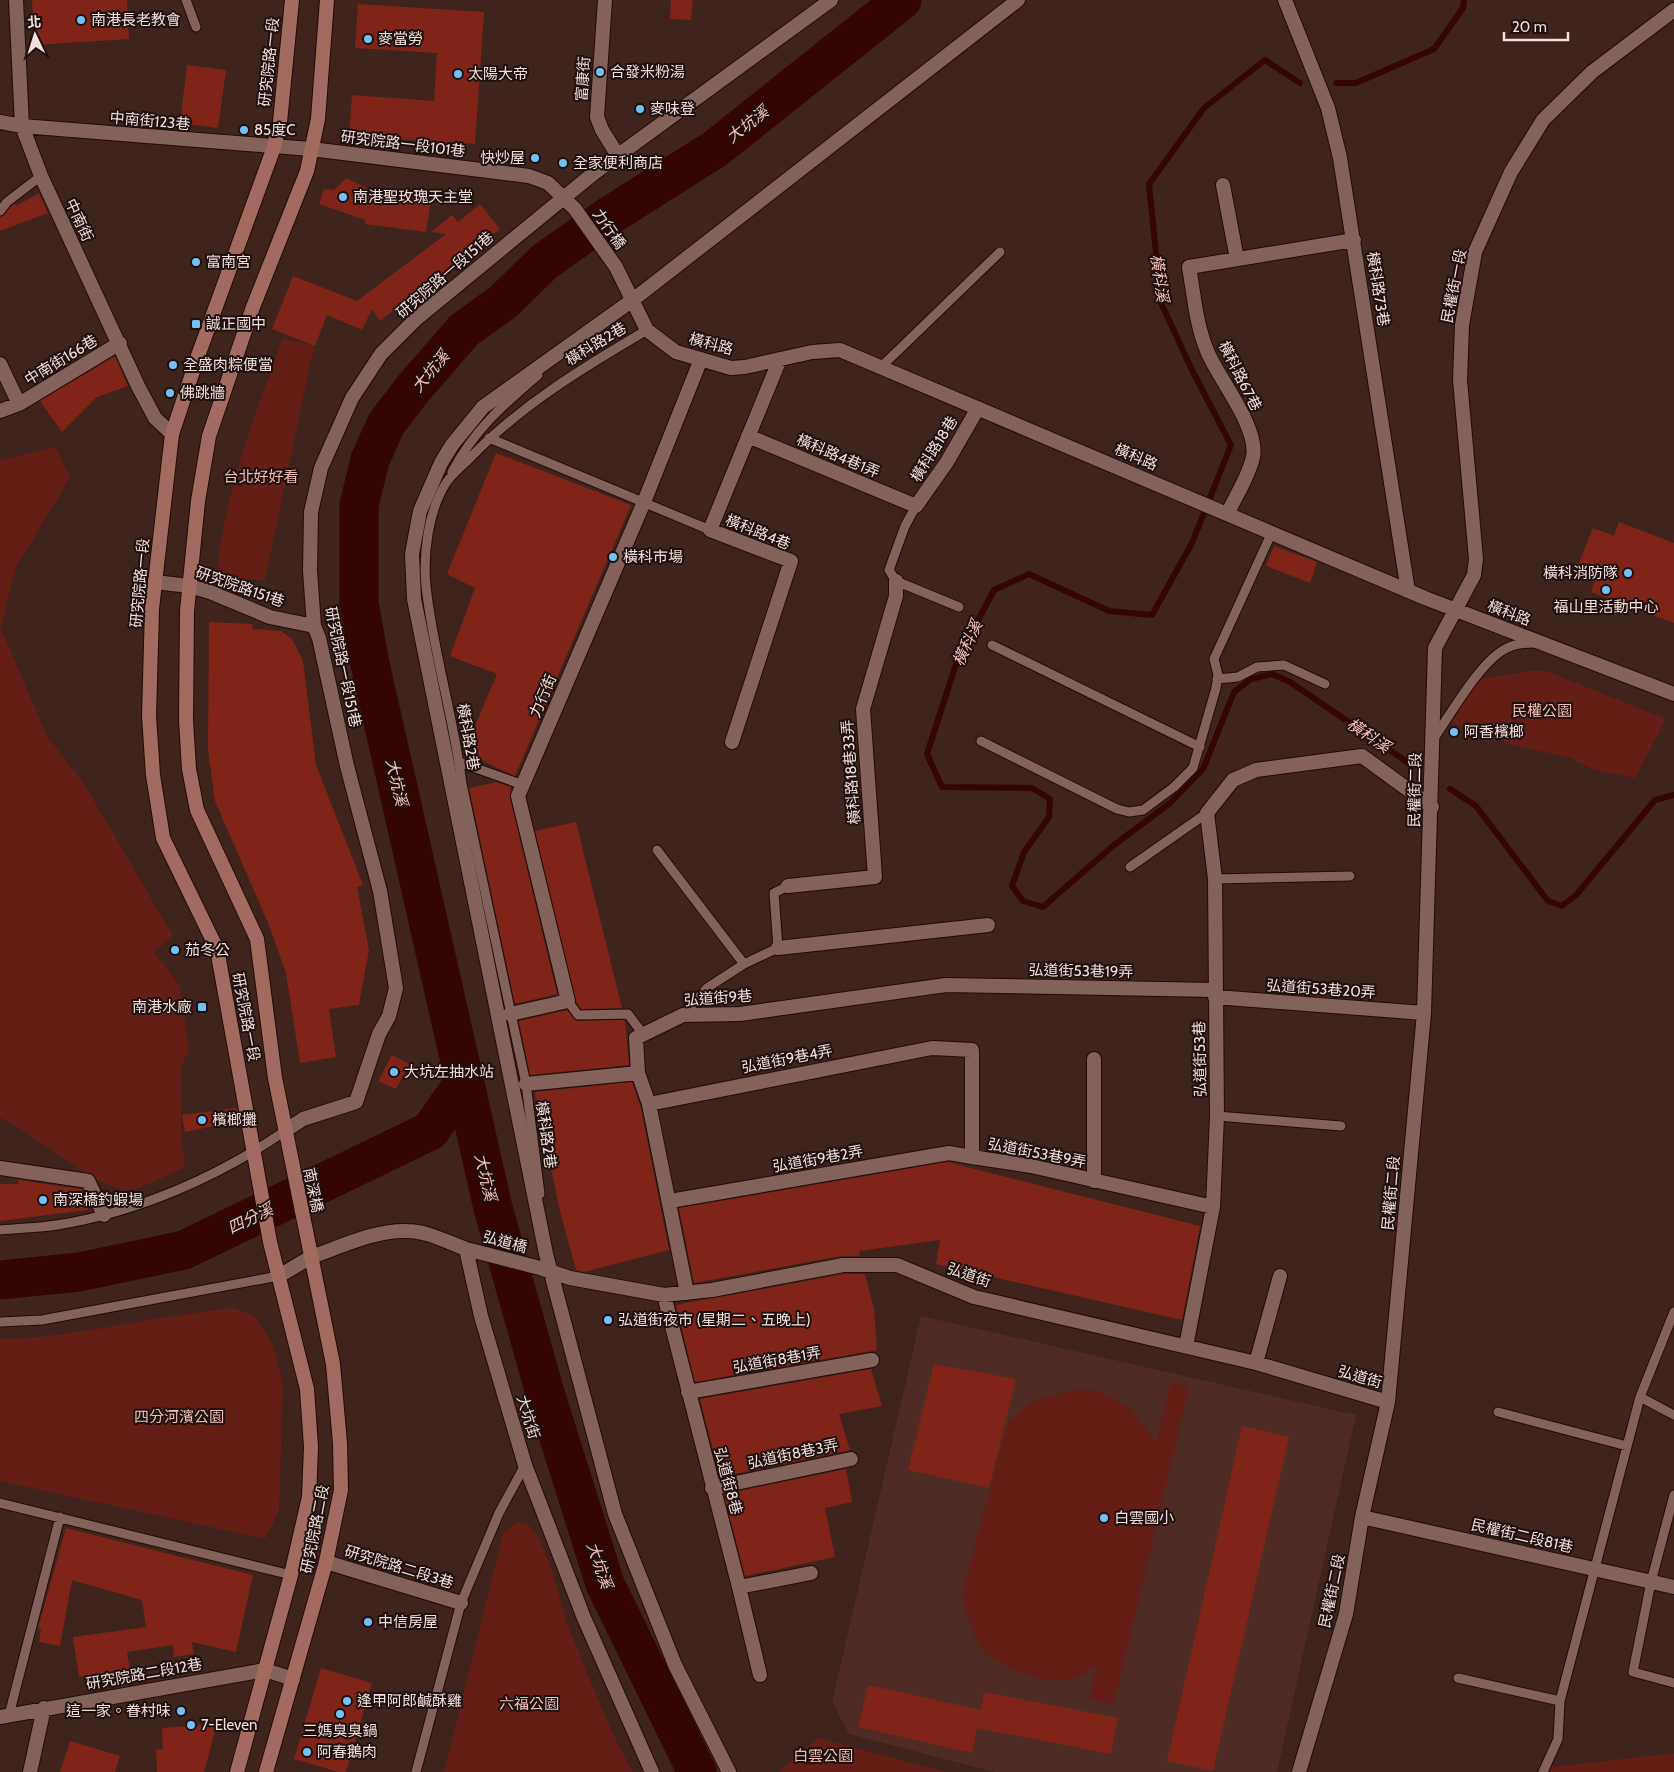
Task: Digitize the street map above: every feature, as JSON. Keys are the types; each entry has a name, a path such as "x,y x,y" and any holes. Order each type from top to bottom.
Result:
{"main road":[{"name":"研究院路一段","path":"270,1242 256,1172 231,1016 217,949 163,838 153,775 149,716 155,582 172,434 199,353 274,147 280,122 292,0"},
{"name":"研究院路一段","path":"290,1158 275,1078 257,939 197,810 189,769 186,720 189,586 198,501 209,436 249,315 308,171 318,119 327,0"},
{"name":"南深橋","path":"290,1158 305,1228"},
{"name":"研究院路二段","path":"266,1772 326,1562 342,1490 333,1364 305,1228"},
{"name":"研究院路二段","path":"237,1772 292,1575 309,1497 311,1447 307,1389 270,1242"}],"street":[{"name":"中南街","path":"16,0 22,126 41,176 120,343 138,386 155,418 172,434"},
{"name":"富康街","path":"605,0 597,117 602,130 617,154"},
{"path":"617,154 831,0"},
{"path":"730,1772 675,1665 615,1514 550,1272 414,599 412,554 420,511 441,463 452,445 483,407 634,300 1018,0"},
{"name":"橫科路73巷","path":"1285,0 1328,108 1340,158 1408,591"},
{"name":"民權街一段","path":"1454,610 1474,575 1476,558 1460,380 1462,325 1475,252 1511,172 1543,120 1592,72 1674,10"},
{"name":"中南街123巷","path":"0,122 22,126 274,147"},
{"name":"研究院路一段101巷","path":"274,147 312,149 529,176 548,183 564,196 575,209"},
{"name":"研究院路一段151巷","path":"285,1131 303,1119 356,1102 380,1034 389,1016 396,988 380,891 348,766 319,638 314,626 310,571 311,512 321,468 352,398 381,354 416,319 617,154"},
{"path":"1223,185 1237,259"},
{"name":"力行橋","path":"575,209 616,267"},
{"name":"橫科路67巷","path":"1224,511 1253,456 1250,434 1236,401 1208,353 1198,322 1189,267 1354,240"},
{"name":"橫科路","path":"616,267 634,300 647,330 676,352 731,368 745,367 812,352 840,350 1454,610 1674,694"},
{"name":"中南街166巷","path":"0,411 19,404 120,343"},
{"name":"力行街","path":"568,1001 518,796 644,502 701,359"},
{"name":"橫科路4巷","path":"732,742 791,561 710,530 780,359"},
{"path":"0,364 19,404"},
{"name":"橫科路18巷","path":"916,506 947,462 978,408"},
{"name":"橫科路4巷1弄","path":"748,436 916,506"},
{"name":"橫科路18巷33弄","path":"788,886 875,877 863,709 896,596 896,581"},
{"name":"研究院路151巷","path":"155,582 189,586 210,592 270,617 314,626"},
{"name":"民權街二段","path":"1298,1772 1346,1614 1362,1517 1388,1402 1424,1013 1432,807 1435,648 1454,610"},
{"path":"1207,813 1234,780 1256,770 1362,756 1432,807"},
{"name":"弘道街53巷","path":"1186,1346 1213,1208 1217,1116 1216,879 1207,813"},
{"path":"778,948 988,925"},
{"name":"弘道街53巷19弄","path":"946,985 1215,993"},
{"name":"弘道街9巷","path":"643,1034 683,1015 740,1014 946,985"},
{"name":"弘道街53巷20弄","path":"1215,993 1424,1013"},
{"path":"510,1014 568,1001"},
{"path":"643,1034 636,1038 638,1073 649,1104 687,1293"},
{"name":"弘道街9巷4弄","path":"649,1104 932,1048"},
{"name":"弘道街53巷9弄","path":"932,1048 972,1050 972,1157 1031,1166 1213,1208"},
{"name":"弘道街53巷9弄","path":"1094,1060 1094,1181"},
{"path":"526,1084 638,1073"},
{"name":"弘道街9巷2弄","path":"670,1201 949,1153 972,1157"},
{"path":"0,1168 88,1181 104,1215"},
{"path":"279,1276 311,1257 374,1236 407,1231 431,1236 466,1249"},
{"name":"弘道橋","path":"466,1249 535,1267"},
{"name":"大坑街","path":"466,1249 481,1316 526,1466 584,1618 652,1772"},
{"name":"弘道街","path":"535,1267 570,1278 664,1295 687,1293 843,1265 896,1265 974,1297 1256,1363 1388,1402"},
{"path":"1256,1363 1280,1276"},
{"name":"弘道街8巷","path":"664,1295 712,1488 740,1587 760,1675"},
{"name":"弘道街8巷1弄","path":"688,1392 872,1360"},
{"name":"弘道街8巷3弄","path":"712,1488 851,1459"},
{"name":"民權街二段81巷","path":"1362,1517 1674,1587"},
{"name":"研究院路二段3巷","path":"326,1562 461,1603"},
{"path":"740,1587 811,1573"},
{"name":"研究院路二段12巷","path":"4,1716 265,1670 293,1679"},
{"path":"30,1772 44,1708"}],"lane":[{"path":"186,0 196,27"},
{"path":"0,211 7,202 41,176"},
{"path":"881,367 1000,252"},
{"name":"橫科路2巷","path":"544,1247 537,1161 526,1084 462,784 429,603 425,568 426,550 434,512 447,482 489,438 572,374 647,330"},
{"path":"447,482 465,447 478,430 557,355"},
{"path":"489,438 710,530"},
{"path":"916,506 905,526 889,570 896,581 959,607"},
{"path":"981,741 1117,809 1129,812 1143,810 1174,787 1193,768 1217,679 1214,659 1272,532"},
{"path":"1432,741 1484,667 1494,656 1506,648 1540,642"},
{"path":"992,645 1200,747"},
{"path":"1217,679 1238,677 1257,667 1284,665 1325,684"},
{"path":"459,762 523,785"},
{"path":"1130,867 1207,813"},
{"path":"657,850 744,964"},
{"path":"1216,879 1350,876"},
{"path":"683,1015 707,988 744,964 778,948 774,893 788,886"},
{"path":"568,1001 578,1015 628,1014 643,1034"},
{"path":"1217,1116 1341,1126"},
{"path":"0,1230 56,1226 104,1215 194,1183 253,1153 285,1131"},
{"path":"0,1322 42,1320 279,1276"},
{"path":"1543,1772 1558,1739 1560,1702 1593,1569 1640,1397 1674,1312"},
{"path":"1640,1397 1674,1415"},
{"path":"1498,1412 1627,1446"},
{"path":"416,1772 461,1603 499,1513 526,1466"},
{"path":"1674,1495 1651,1582 1633,1672 1674,1683"},
{"path":"0,1504 60,1517 292,1575"},
{"path":"4,1716 60,1517"},
{"path":"1458,1678 1560,1702"}],"shaded area":[{"name":"白雲國小","path":"921,1316 1356,1415 1277,1772 994,1772 849,1734 832,1702"}],"green space":[{"name":"台北好好看","path":"283,338 314,346 265,580 217,578 220,547 233,485 251,426"},
{"path":"56,447 70,478 15,569 1,629 47,736 85,785 173,936 154,952 180,986 189,1051 182,1064 181,1131 185,1167 150,1184 131,1190 118,1188 102,1182 30,1135 0,1118 0,460"},
{"name":"民權公園","path":"1537,670 1552,673 1666,719 1635,778 1595,770 1568,757 1511,745 1476,730 1450,723 1477,682 1484,678"},
{"name":"四分河濱公園","path":"233,1308 256,1317 273,1345 283,1384 279,1511 265,1539 0,1481 0,1339 58,1334"},
{"path":"1171,1383 1189,1387 1114,1704 1089,1699 1097,1664 1078,1677 1053,1680 1027,1675 1002,1664 991,1657 978,1642 969,1622 962,1594 1008,1422 1034,1400 1071,1391 1092,1390 1130,1408 1156,1441"},
{"name":"六福公園","path":"516,1523 526,1523 534,1531 541,1543 552,1571 569,1628 591,1683 633,1772 444,1772 503,1533"},
{"name":"白雲公園","path":"818,1738 946,1772 779,1772"},
{"path":"1674,1753 1674,1772 1550,1772 1552,1767"}],"building":[{"name":"南港長老教會","path":"32,0 127,0 129,39 35,45"},
{"path":"671,0 693,0 691,20 670,19"},
{"name":"太陽大帝","path":"358,4 484,12 475,144 349,136 352,95 434,101 437,53 355,48"},
{"path":"187,65 226,70 218,128 180,123"},
{"path":"346,178 374,192 431,200 426,232 365,224 365,220 319,204 324,189 334,190"},
{"path":"39,193 48,213 0,231 0,217 14,204 16,206"},
{"path":"480,204 500,229 380,321 372,309 362,330 327,315 315,346 272,329 293,276 357,301 446,234 431,232 452,215 458,222"},
{"path":"115,356 128,386 97,397 62,432 40,401"},
{"path":"496,453 631,505 515,776 464,752 497,674 450,656 475,588 447,574"},
{"name":"橫科消防隊","path":"1619,522 1674,543 1674,623 1591,592 1596,578 1576,570 1593,528 1614,536"},
{"path":"1274,546 1317,562 1310,583 1266,566"},
{"path":"209,622 252,624 253,629 281,631 292,639 303,661 316,765 363,885 357,887 369,950 359,1005 329,1009 336,1057 300,1063 286,973 269,925 215,801 208,750"},
{"path":"497,782 511,787 510,798 557,994 515,1004 469,788"},
{"path":"576,822 622,1008 581,1009 576,1002 535,831"},
{"path":"567,1010 578,1021 625,1020 629,1065 530,1075 519,1021"},
{"name":"大坑左抽水站","path":"392,1055 409,1064 396,1089 378,1081"},
{"path":"632,1082 641,1109 669,1250 584,1272 576,1270 560,1211 535,1092"},
{"name":"檳榔攤","path":"237,1108 239,1121 185,1132 182,1115"},
{"path":"947,1162 1200,1226 1182,1320 936,1264 940,1240 859,1251 860,1256 841,1256 694,1283 679,1208"},
{"name":"南深橋釣蝦場","path":"18,1180 82,1189 88,1210 0,1221 0,1184 19,1184"},
{"path":"844,1274 865,1274 874,1309 877,1350 695,1382 676,1305"},
{"path":"934,1364 1016,1379 989,1488 908,1470"},
{"path":"871,1369 882,1406 839,1414 850,1450 720,1477 700,1399"},
{"path":"1242,1426 1289,1437 1213,1771 1167,1761"},
{"path":"846,1469 852,1502 825,1508 835,1557 745,1576 724,1494"},
{"path":"66,1528 253,1575 236,1652 192,1642 194,1654 174,1657 173,1645 127,1652 130,1670 79,1677 73,1637 146,1627 142,1600 72,1580 60,1646 39,1642 41,1629 38,1628"},
{"path":"321,1668 372,1683 346,1772 339,1772 294,1759"},
{"path":"868,1685 981,1710 984,1692 1118,1718 1111,1754 977,1728 972,1753 858,1727"},
{"path":"217,1724 204,1772 157,1772 156,1750 163,1749 162,1728"},
{"path":"70,1741 120,1756 115,1772 60,1772"}],"waterway":[{"name":"大坑溪","path":"697,1772 605,1584 545,1393 493,1208 370,664 359,603 359,505 370,460 386,424 412,390 464,330 503,302 544,262 609,216 715,149 902,0"},
{"name":"橫科溪","path":"1336,83 1356,83 1434,49 1463,8 1464,0"},
{"name":"橫科溪","path":"1300,83 1265,60 1204,108 1149,184 1161,303 1193,372 1231,445 1192,543 1152,615 1109,611 1029,574 994,590 958,658 927,754 942,787 1032,788 1050,799 1049,817 1024,852 1012,886 1023,901 1043,907 1114,845 1170,803 1203,769 1234,692 1251,679 1272,674 1290,682 1413,766"},
{"name":"橫科溪","path":"1450,789 1476,806 1548,901 1562,906 1576,895 1655,800 1674,795"},
{"name":"四分溪","path":"0,1280 79,1272 184,1250 430,1131 465,1081"}],"place":[{"name":"南港長老教會","path":"81,20"},
{"name":"麥當勞","path":"368,39"},
{"name":"合發米粉湯","path":"600,72"},
{"name":"太陽大帝","path":"458,74"},
{"name":"麥味登","path":"640,109"},
{"name":"85度C","path":"244,130"},
{"name":"快炒屋","path":"535,158"},
{"name":"全家便利商店","path":"563,163"},
{"name":"南港聖玫瑰天主堂","path":"343,197"},
{"name":"富南宮","path":"196,262"},
{"name":"誠正國中","path":"196,324"},
{"name":"全盛肉粽便當","path":"173,365"},
{"name":"佛跳牆","path":"170,393"},
{"name":"橫科市場","path":"613,557"},
{"name":"橫科消防隊","path":"1628,573"},
{"name":"福山里活動中心","path":"1606,590"},
{"name":"阿香檳榔","path":"1454,732"},
{"name":"茄冬公","path":"175,950"},
{"name":"南港水廠","path":"202,1007"},
{"name":"大坑左抽水站","path":"394,1072"},
{"name":"檳榔攤","path":"202,1120"},
{"name":"南深橋釣蝦場","path":"43,1200"},
{"name":"弘道街夜市 (星期二、五晚上)","path":"608,1320"},
{"name":"白雲國小","path":"1104,1518"},
{"name":"中信房屋","path":"368,1622"},
{"name":"逢甲阿郎鹹酥雞","path":"347,1701"},
{"name":"這一家。眷村味","path":"181,1711"},
{"name":"三媽臭臭鍋","path":"340,1714"},
{"name":"7-Eleven","path":"191,1725"},
{"name":"阿春鵝肉","path":"307,1752"}]}
